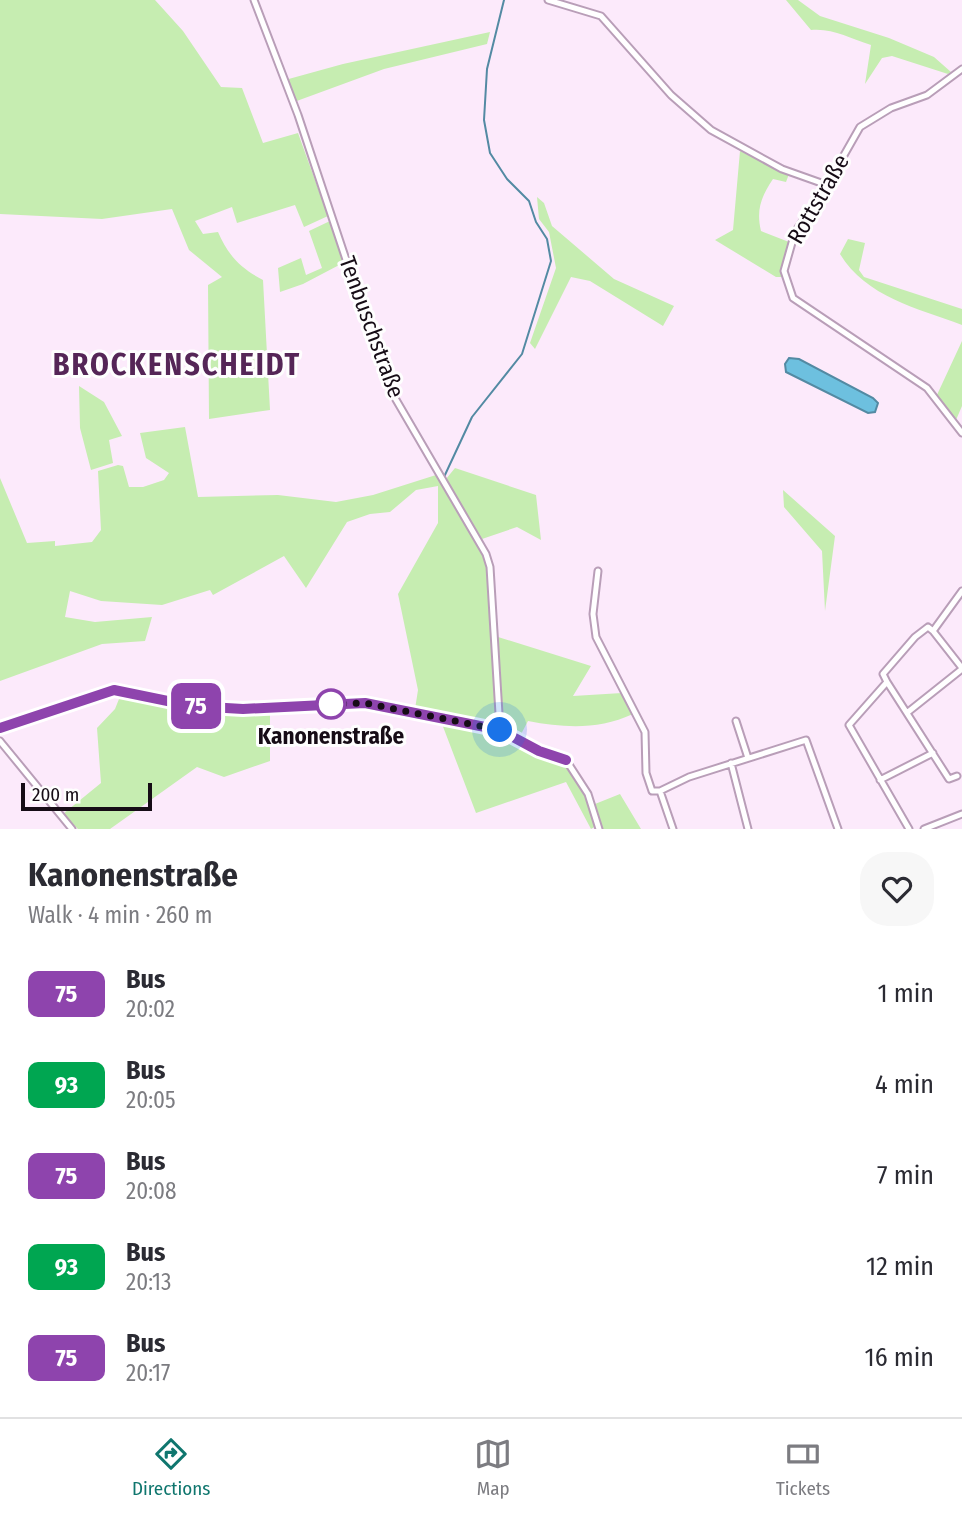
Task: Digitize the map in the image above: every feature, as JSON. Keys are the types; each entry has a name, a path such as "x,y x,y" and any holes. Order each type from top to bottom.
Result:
{"street":[{"name":"Tenbuschstraße","path":"254,0 298,115 388,386 486,554 490,567 500,730"},
{"path":"548,0 601,16 671,95 711,130 782,169 827,185"},
{"name":"Rottstraße","path":"962,69 927,94 874,116 860,127 827,185 795,232 785,260 785,280 793,298 927,388 962,433"},
{"path":"598,571 593,614 596,637 645,732 646,773 652,791 660,791 688,777 806,740 838,829"},
{"path":"933,631 962,591"},
{"path":"908,712 962,669 928,627 915,637 883,674 949,779 957,776"},
{"path":"887,682 849,725 909,829"},
{"path":"0,728 114,690 192,706 243,709 365,703 500,730 539,751 566,760 587,794 599,829"},
{"path":"736,721 748,758"},
{"path":"0,741 72,829"},
{"path":"880,780 933,753"},
{"path":"731,763 748,829"},
{"path":"660,791 673,829"},
{"path":"924,829 962,814"}],"green space":[{"path":"0,0 155,0 183,31 221,87 242,88 263,143 298,133 328,216 304,227 295,205 237,223 232,207 195,221 203,234 218,232 236,260 263,280 270,410 209,419 208,285 222,277 189,250 172,209 102,219 0,214"},
{"path":"786,0 798,0 820,16 889,38 934,57 951,72 948,74 892,56 882,58 865,84 871,45 834,32 811,30"},
{"path":"490,32 487,44 384,69 294,102 285,80 343,64"},
{"path":"740,151 789,174 786,182 773,179 759,210 761,231 789,242 781,277 776,277 715,240 733,230"},
{"path":"537,197 544,203 552,226 614,279 674,306 663,326 590,281 571,277 535,349 530,343 556,268 549,232 539,219"},
{"path":"330,221 343,263 303,284 280,292 278,268 301,258 306,275 322,268 309,231"},
{"path":"848,239 865,243 859,270 864,277 962,309 962,325 894,299 864,281 840,254"},
{"path":"962,341 962,406 956,420 936,397"},
{"path":"79,386 104,402 122,436 109,440 113,463 91,470 80,428"},
{"path":"185,427 198,497 278,495 336,502 373,495 436,475 479,547 486,564 496,725 445,715 439,710 415,709 418,690 398,594 438,523 438,486 416,490 390,512 370,514 347,522 306,588 284,556 213,595 210,590 162,605 101,601 70,591 65,617 95,622 152,617 145,641 102,644 0,681 0,478 27,543 55,541 55,546 92,542 101,530 98,471 123,466 129,487 143,487 164,480 169,473 146,458 140,433"},
{"path":"455,468 536,495 541,540 517,527 482,539 446,479"},
{"path":"783,490 835,536 825,611 822,551 784,507"},
{"path":"498,637 591,666 573,696 622,693 633,714 607,723 581,726 528,721 519,738 504,729"},
{"path":"121,694 213,713 270,713 270,761 224,777 197,767 110,829 78,829 63,814 101,783 97,728 115,709"},
{"path":"442,724 500,733 541,755 567,764 590,805 596,826 591,829 566,782 476,813"},
{"path":"620,794 641,829 602,829 595,804"}],"water":[{"path":"789,358 799,359 873,398 878,403 875,412 868,413 786,372 785,364"}],"waterway":[{"path":"444,477 472,417 522,354 551,261 547,239 536,222 529,201 507,179 490,153 484,120 487,69 504,0"}],"bus line":[{"name":"75","path":"0,728 114,690 192,706 243,709 365,703 500,730 539,751 566,760"}],"place":[{"name":"Kanonenstraße","path":"331,704"}],"district":[{"name":"BROCKENSCHEIDT","path":"177,365"}],"route":[{"path":"331,704 365,703 500,730"}]}
